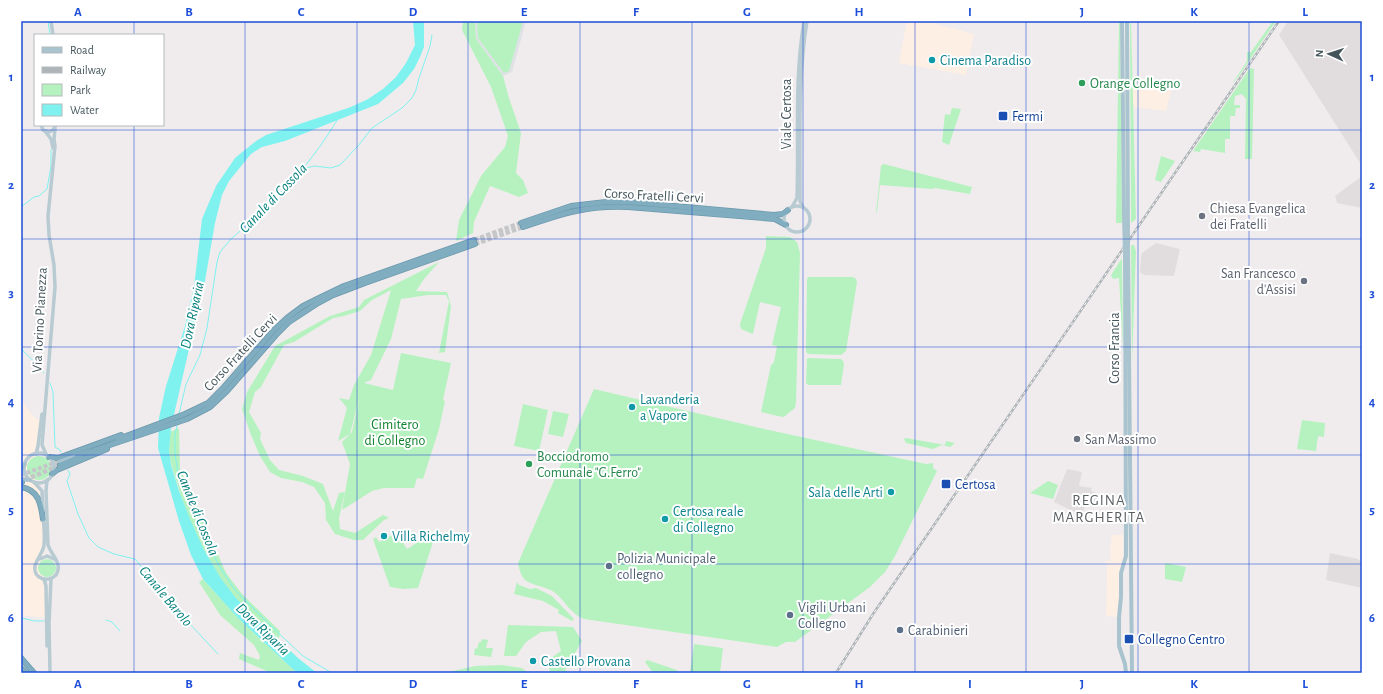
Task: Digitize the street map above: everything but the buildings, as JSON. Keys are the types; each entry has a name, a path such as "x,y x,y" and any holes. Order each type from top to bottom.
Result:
{"highway":[{"name":"Corso Fratelli Cervi","path":"786,225 775,219 628,206 608,206 572,211 522,225 571,206 606,202 646,203 774,215 778,215 788,210"},
{"name":"Corso Fratelli Cervi","path":"133,435 205,410 219,399 289,322 305,310 331,296 453,252 475,242 344,286 303,306 273,331 208,403 186,416"},
{"path":"48,457 58,458 108,439 133,435"},
{"path":"60,463 133,435"},
{"path":"76,455 133,435"},
{"path":"52,474 57,470 133,435"},
{"path":"76,455 92,451"},
{"path":"21,487 35,493 39,499 43,519"},
{"path":"21,658 34,673"},
{"path":"21,668 26,673"}],"main road":[{"path":"51,21 53,34"},
{"name":"Viale Certosa","path":"792,207 796,198 797,76 804,21"},
{"name":"Viale Certosa","path":"803,207 800,201 801,75 807,21"},
{"name":"Corso Francia","path":"1122,21 1128,250 1132,673"},
{"name":"Corso Francia","path":"1126,673 1120,646 1119,627 1121,572 1126,556 1125,255 1127,21"},
{"name":"Via Torino Pianezza","path":"42,126 50,139 54,152"},
{"path":"45,131 49,132 55,127"},
{"name":"Via Torino Pianezza","path":"48,457 42,445 55,287 54,264 48,225 55,127"},
{"path":"797,206 803,207 810,216 810,222 807,227 802,230 793,230 786,225 785,217 788,210 797,206"},
{"name":"Via Torino Pianezza","path":"36,454 46,394"},
{"path":"21,470 28,458 36,454 42,454 48,457 53,466 46,491 47,536 50,551 59,565 58,572 55,576 51,579 44,580"},
{"path":"60,463 76,455"},
{"path":"25,464 25,472 42,491 44,546 36,565 36,572 44,580 46,586 49,673"},
{"path":"21,478 42,483 48,480"},
{"path":"39,559 47,556 55,559"},
{"path":"49,673 51,579"}],"shaded area":[{"path":"475,21 526,21 512,72 503,76 476,39"},
{"path":"907,21 924,21 974,34 966,75 899,63"},
{"path":"1288,21 1362,21 1362,166 1279,35"},
{"path":"1132,78 1173,82 1166,111 1133,107"},
{"path":"1362,176 1362,208 1337,203 1335,196"},
{"path":"1156,243 1180,249 1174,276 1144,275 1140,272 1142,253"},
{"path":"21,399 30,412 37,419 41,420 36,454 35,482 40,487 43,519 46,618 21,615"},
{"path":"1067,469 1082,472 1079,486 1092,488 1091,491 1097,493 1097,503 1084,507 1083,521 1075,512 1054,502"},
{"path":"1112,535 1123,535 1123,556 1120,568 1120,602 1118,617 1106,616 1107,566 1105,561 1111,561 1110,551"},
{"path":"1330,553 1358,559 1362,563 1362,588 1326,580"}],"green space":[{"path":"463,21 475,21 476,39 503,76 521,133 516,173 523,180 528,193 519,197 490,186 474,222 473,233 456,241 459,220 481,176 505,147 508,136 491,87 462,30"},
{"path":"477,21 523,21 509,71 504,73 478,38"},
{"path":"1119,21 1122,223 1116,223"},
{"path":"1131,21 1136,219 1131,223 1130,23"},
{"path":"1273,21 1276,21 1232,84 1247,61 1247,52 1251,52"},
{"path":"1250,68 1254,69 1252,159 1245,159 1246,99 1242,94 1235,96 1234,105 1240,105 1240,108 1236,108 1235,116 1230,116 1230,139 1225,139 1225,153 1201,149 1200,152 1193,151"},
{"path":"952,108 961,109 949,145 942,142 945,114 950,115"},
{"path":"1161,156 1175,161 1161,182 1155,180"},
{"path":"883,164 972,187 970,194 935,188 880,185 876,213 881,166"},
{"path":"766,236 790,237 797,242 800,253 796,402 795,408 786,416 782,417 761,412 771,365 774,362 777,346 772,345 781,307 760,302 753,334 741,329 740,324 766,248"},
{"path":"1131,245 1134,245 1136,251 1132,363"},
{"path":"1122,258 1123,350 1119,278 1113,279 1111,275"},
{"name":"Cimitero di Collegno","path":"439,262 416,291 447,292 451,306 445,352 439,353 449,301 446,295 428,295 401,299 391,339 371,380 364,383 393,390 401,353 451,363 443,400 445,401 439,429 423,479 417,478 414,488 384,488 372,491 342,510 350,464 342,442 350,434 338,441 347,408 339,398 349,400 354,385 371,355 391,290 372,300 360,311 333,318 294,342 284,345 261,387 255,392 249,412 261,433 260,439 270,460 279,470 303,476 323,484 333,511 339,493 345,492 339,518 340,529 355,533 383,515 389,518 384,520 363,540 354,540 335,534 326,520 325,503 314,487 302,482 281,478 270,472 260,456 242,409 247,392 275,346 330,316 359,307 364,300","holes":["360,395 352,432 350,434"]},
{"path":"808,277 853,277 856,279 857,282 846,351 841,355 808,354 806,352"},
{"path":"808,358 841,359 844,364 841,385 808,385 806,383"},
{"path":"594,389 760,428 926,464 933,463 933,468 937,471 895,556 885,572 870,587 795,642 786,642 777,647 584,619 575,614 554,592 525,580 520,572 518,563"},
{"path":"523,404 548,410 539,451 514,446"},
{"path":"553,411 569,414 563,437 548,434"},
{"path":"1302,420 1325,423 1324,437 1318,436 1316,451 1297,449"},
{"path":"179,428 180,469 226,573 242,594 280,631 279,639 235,597 216,571 200,542 186,511 170,458 170,432"},
{"path":"906,438 945,445 946,441 955,443 950,447 942,445 933,449 906,443 904,439"},
{"path":"39,456 44,457 50,463 50,473 44,479 39,480 34,479 28,473 27,468 28,463 34,457"},
{"path":"1048,481 1058,485 1053,499 1030,493"},
{"path":"392,535 395,541 400,538 407,549 426,537 433,542 418,588 404,589 390,587 373,539 376,537 379,542"},
{"path":"47,559 53,562 56,568 53,574 47,577 41,574 38,568 41,562"},
{"path":"1165,563 1186,567 1182,582 1165,579"},
{"path":"203,579 238,618 297,673 271,673 239,659 240,653 259,660 260,656 254,645 220,615 199,582"},
{"path":"517,582 519,585 530,589 536,588 552,596 574,619 572,621 558,613 559,610 543,601 514,594"},
{"path":"508,625 573,627 582,641 565,670 570,673 550,673 548,660 561,651 556,631 541,632 526,642 516,656 504,656"},
{"path":"482,639 488,640 486,648 493,648 491,657 474,655 475,648 477,649 479,642 481,642"},
{"path":"694,644 723,648 720,673 690,672"},
{"path":"647,660 677,670 677,673 653,673 645,662"},
{"path":"502,665 522,668 528,673 444,673 475,666"}],"water":[{"name":"Dora Riparia","path":"413,21 424,21 424,47 414,69 403,83 378,104 285,141 262,147 251,154 229,181 222,195 215,223 202,298 171,428 169,450 171,465 179,491 203,548 220,577 235,597 298,658 317,673 297,673 238,618 203,579 191,555 179,521 158,448 159,418 166,386 185,326 194,287 202,219 216,186 235,158 266,135 351,107 368,99 383,89 396,77 406,63 415,45"}],"waterway":[{"path":"48,21 50,34"},
{"path":"303,169 314,166 331,168 340,165 372,128 402,108 412,98 430,46 432,35"},
{"name":"Canale di Cossola","path":"179,414 186,384 200,355 207,328 217,262 220,252 231,239 263,211 302,170 338,119"},
{"path":"21,207 34,197 39,196 47,189 51,166 51,150"},
{"name":"Canale Barolo","path":"21,344 23,351"},
{"name":"Canale Barolo","path":"21,349 44,373"},
{"name":"Canale Barolo","path":"50,383 53,392 55,447 61,452"},
{"name":"Canale di Cossola","path":"177,425 175,436 175,454 178,473 218,564 235,590 272,627 303,656 332,673"},
{"name":"Canale Barolo","path":"68,470 70,474 67,481 78,514 89,538 98,547 114,554 135,559 173,606 218,654"},
{"path":"21,618 44,621"},
{"path":"106,620 112,622 120,631"}],"tunnel":[{"path":"474,240 521,223"},
{"path":"475,244 523,227"},
{"path":"21,475 59,461"},
{"path":"25,480 60,465"}],"railway":[{"path":"836,673 873,614 1279,21"}],"place":[{"name":"Cinema Paradiso","path":"932,60"},
{"name":"Orange Collegno","path":"1082,83"},
{"name":"Fermi","path":"1003,116"},
{"name":"Chiesa Evangelica dei Fratelli","path":"1202,216"},
{"name":"San Francesco d'Assisi","path":"1304,281"},
{"name":"Lavanderia a Vapore","path":"632,407"},
{"name":"San Massimo","path":"1077,439"},
{"name":"Bocciodromo Comunale \"G.Ferro\"","path":"529,464"},
{"name":"Certosa","path":"946,484"},
{"name":"Sala delle Arti","path":"891,492"},
{"name":"Certosa reale di Collegno","path":"665,519"},
{"name":"Villa Richelmy","path":"384,536"},
{"name":"Polizia Municipale collegno","path":"609,566"},
{"name":"Vigili Urbani Collegno","path":"790,615"},
{"name":"Carabinieri","path":"900,630"},
{"name":"Collegno Centro","path":"1129,639"},
{"name":"Castello Provana","path":"533,661"}],"district":[{"name":"REGINA MARGHERITA","path":"1099,508"}]}
